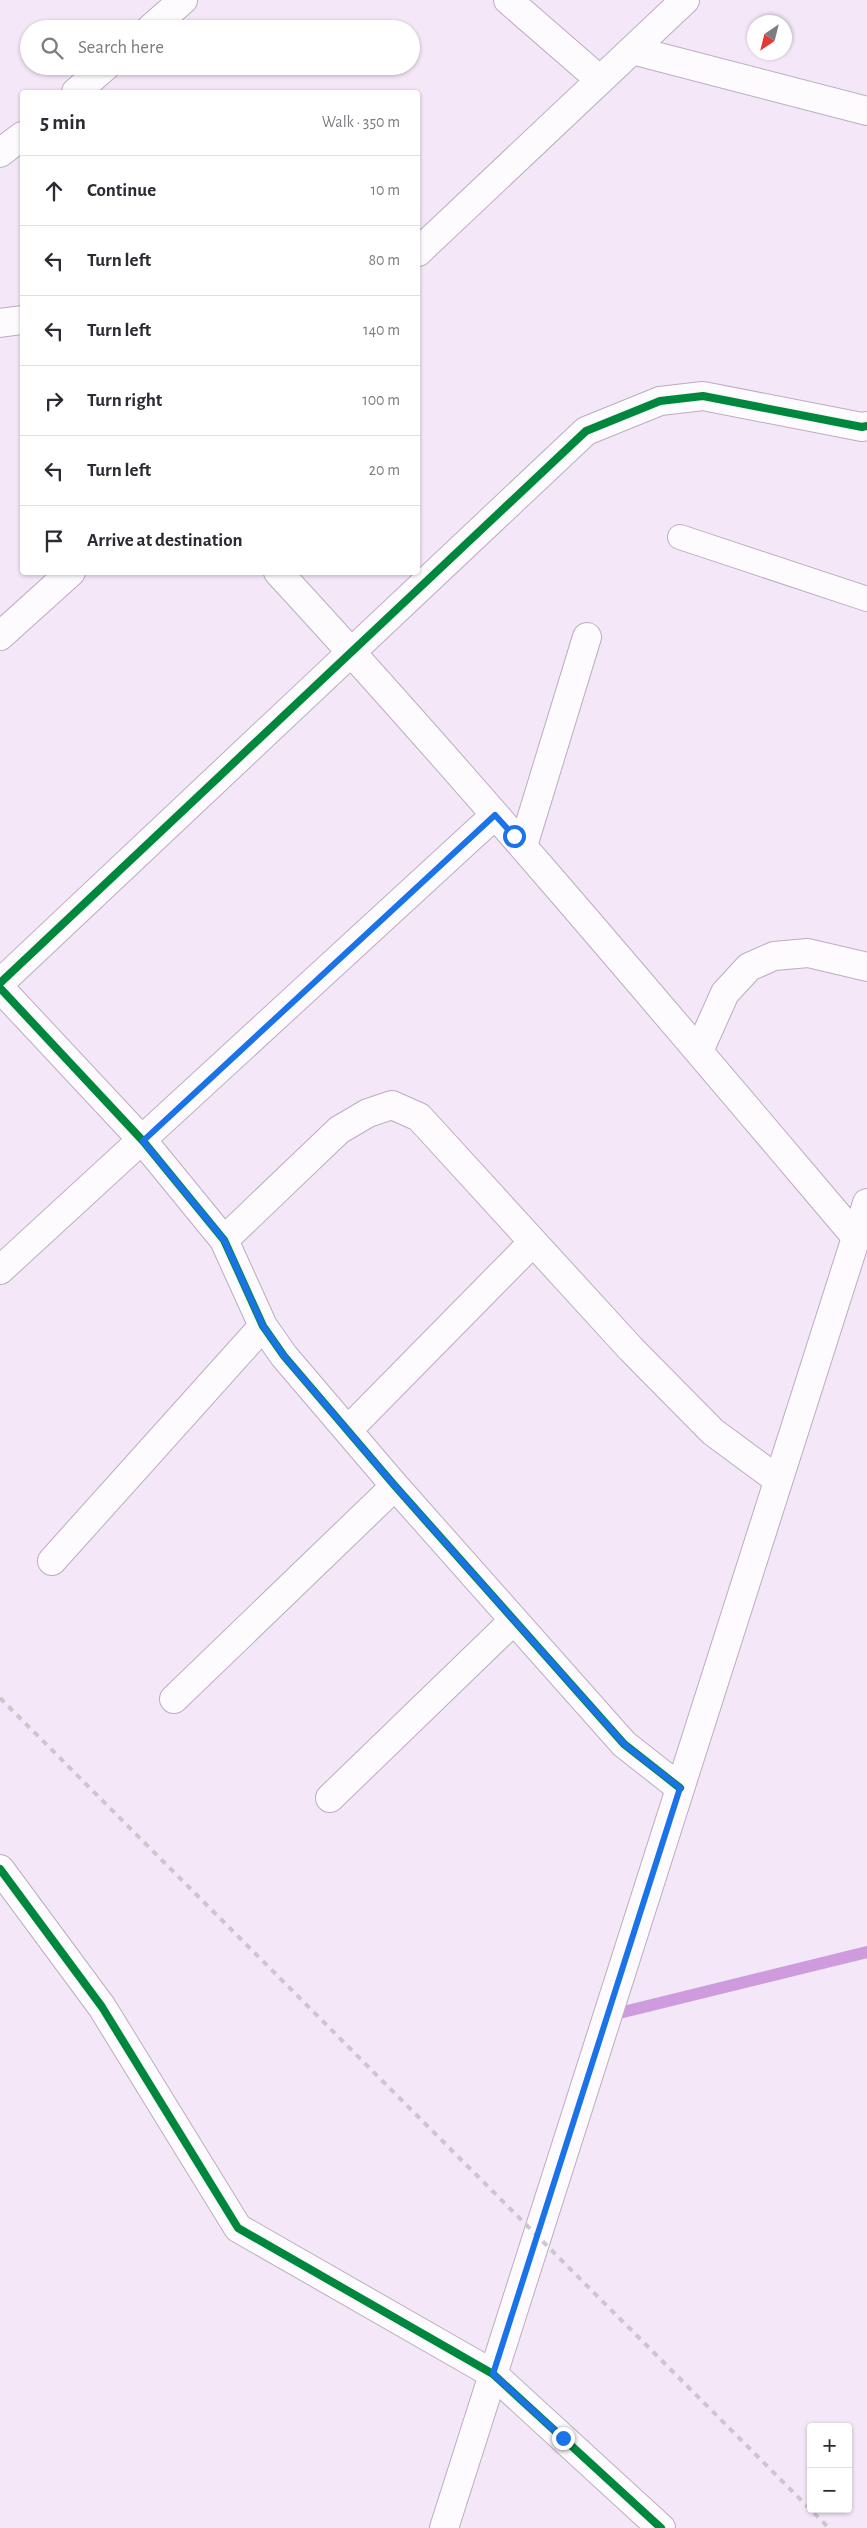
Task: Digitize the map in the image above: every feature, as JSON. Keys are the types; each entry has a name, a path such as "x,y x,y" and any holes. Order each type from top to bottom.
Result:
{"street":[{"path":"160,20 182,0"},
{"path":"508,0 600,80"},
{"path":"420,250 685,0"},
{"path":"632,50 867,111"},
{"path":"78,90 96,75"},
{"path":"0,153 20,138"},
{"path":"0,323 20,320"},
{"path":"0,983 586,431 626,413 660,401 703,396 862,428 867,426"},
{"path":"0,636 68,575"},
{"path":"281,575 523,846 856,1237"},
{"path":"523,846 587,637"},
{"path":"0,1270 143,1141 495,815"},
{"path":"699,1052 725,993 749,967 774,956 808,953 867,967"},
{"path":"0,988 143,1141 224,1240 263,1326 284,1356 395,1486 624,1744 680,1788"},
{"path":"224,1240 339,1130 368,1113 392,1105 419,1117 632,1350 713,1432 778,1480"},
{"path":"444,2528 867,1203"},
{"path":"348,1430 533,1242"},
{"path":"52,1561 263,1326"},
{"path":"174,1699 395,1486"},
{"path":"330,1798 514,1620"},
{"path":"0,1869 102,2007 238,2228 493,2374 661,2528"}],"lane":[{"path":"680,537 867,599"}],"waterway":[{"path":"607,2016 867,1952"}],"railway":[{"path":"0,1698 829,2528"}],"cycle path":[{"path":"0,983 586,431 660,401 703,396 862,427 867,426"},
{"path":"0,988 143,1141 224,1240 263,1326 284,1356 395,1486 624,1744 680,1788"},
{"path":"0,1869 102,2007 238,2228 493,2374 661,2528"}],"route":[{"path":"514,836 495,815 143,1141 224,1240 248,1289 263,1326 284,1356 395,1486 624,1744 680,1788 493,2374 563,2438"}]}
